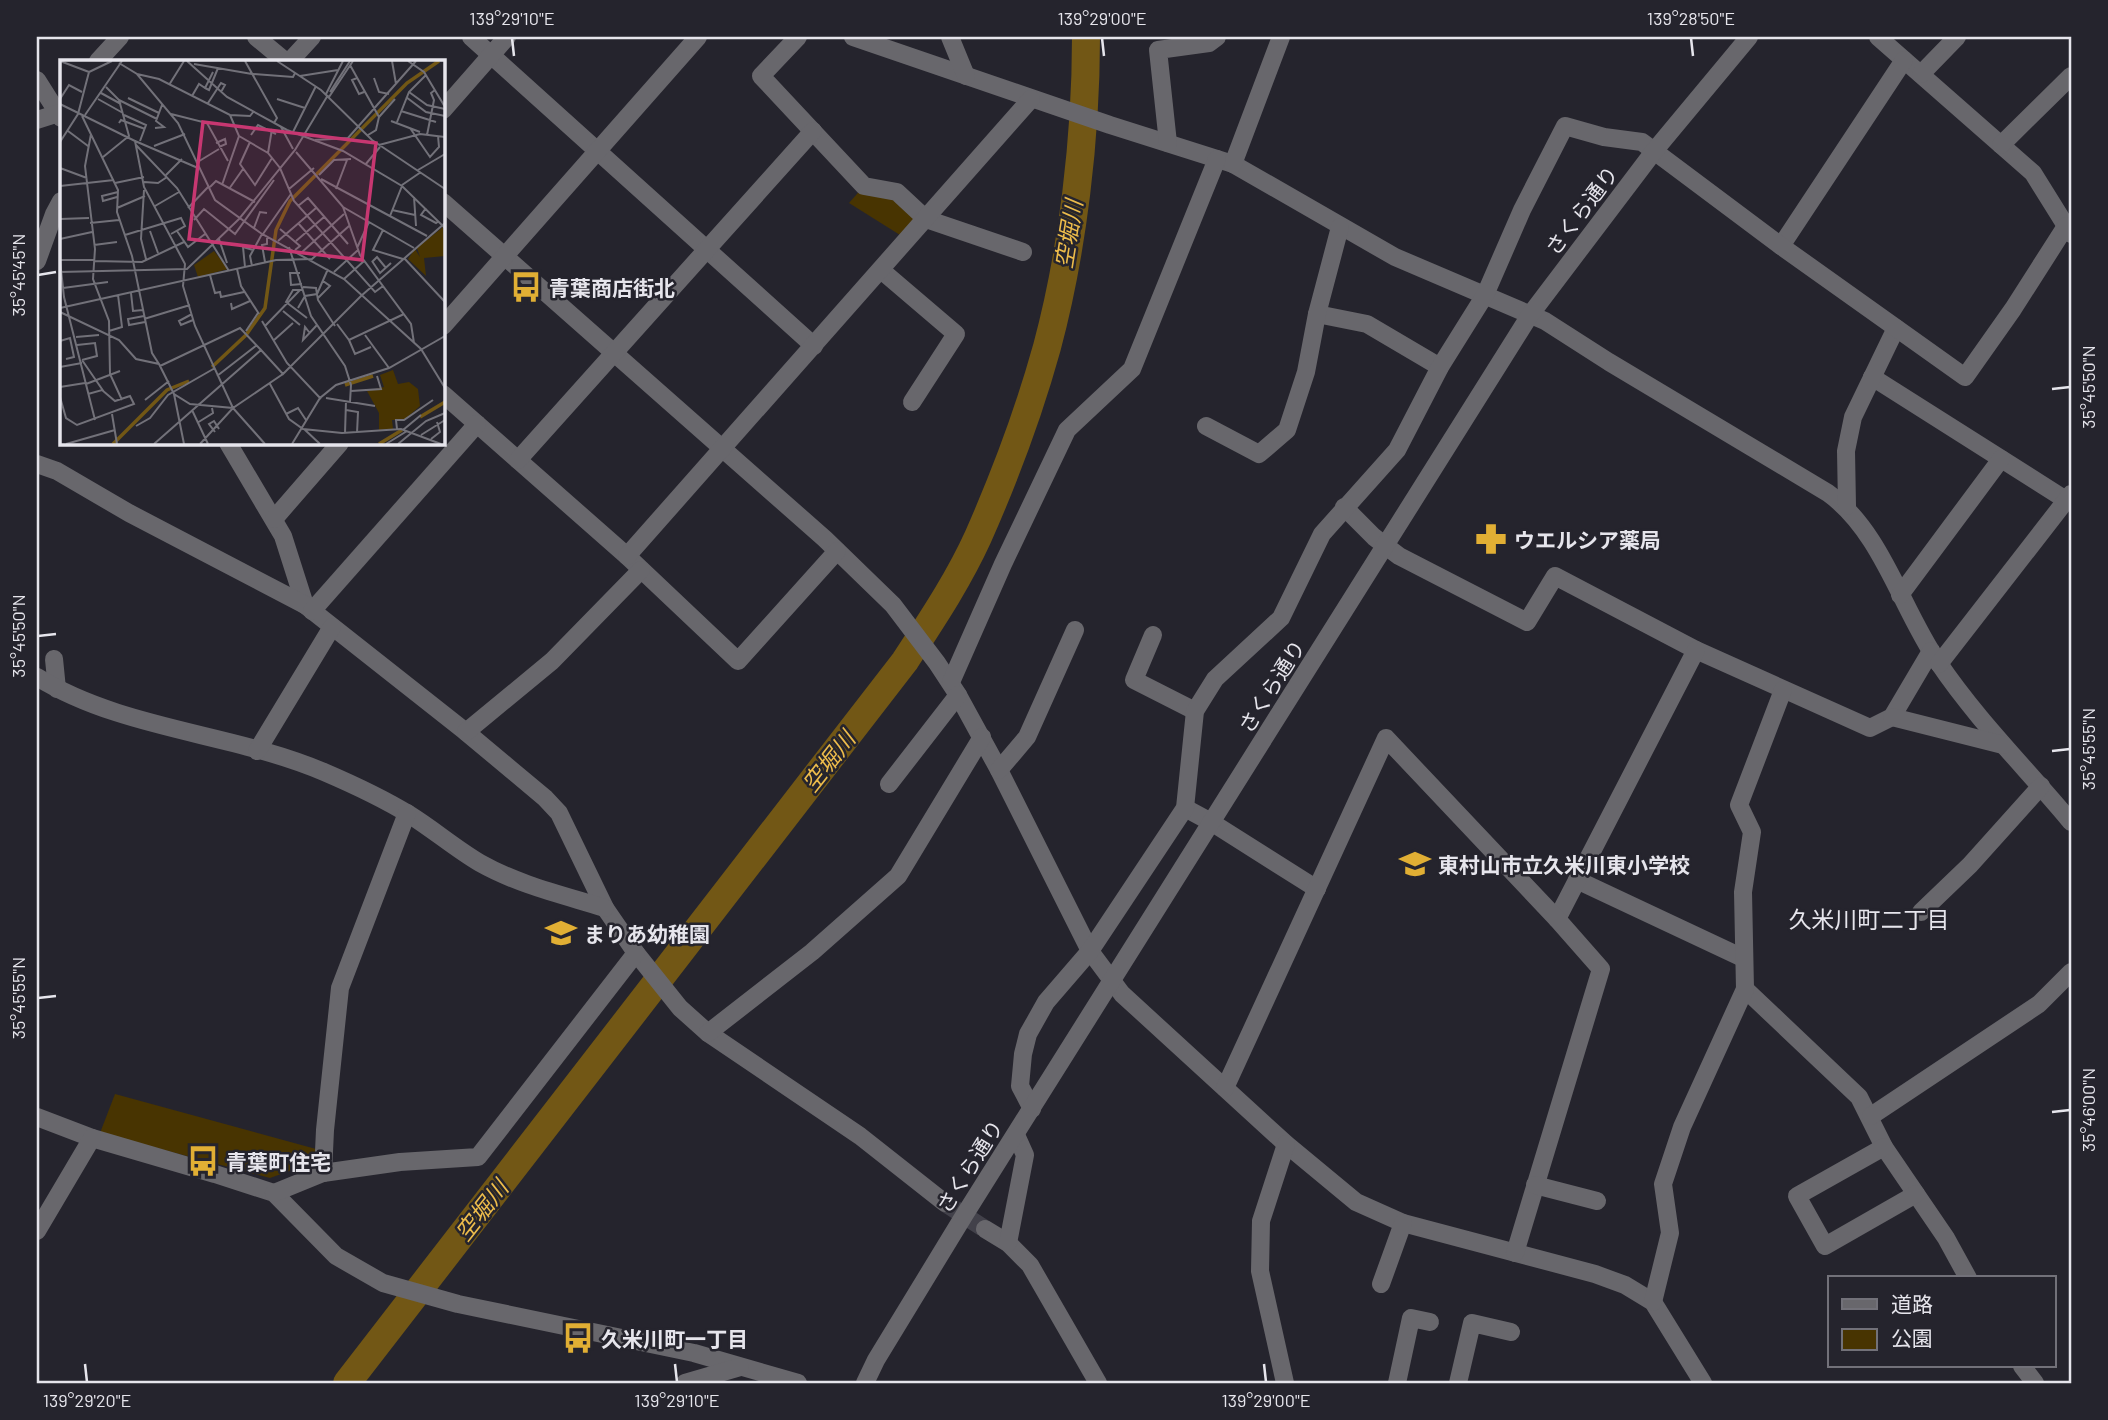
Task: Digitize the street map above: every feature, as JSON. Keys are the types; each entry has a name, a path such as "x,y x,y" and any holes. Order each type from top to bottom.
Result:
{"street":[{"path":"99,60 120,37"},
{"path":"256,37 284,60"},
{"path":"291,60 312,37"},
{"path":"471,37 814,346"},
{"path":"444,109 507,37"},
{"path":"444,325 698,37"},
{"path":"798,37 761,76 864,186 897,192 926,219 1023,252"},
{"path":"853,37 884,42 1031,99 1225,162 1395,257 1545,321 1828,493 1847,506 1868,535 1935,657 1961,695 2071,822"},
{"path":"950,37 966,76"},
{"path":"1168,143 1158,50 1209,43 1217,37"},
{"path":"889,784 954,689 1003,564 1067,430 1132,369 1281,37"},
{"name":"さくら通り","path":"865,1383 876,1360 1032,1109 1530,315 1655,150 1749,37"},
{"path":"1032,1109 1020,1086 1028,1034 1046,1002 1090,951 1185,808 1195,711 1215,679 1281,618 1322,534 1397,450 1440,367 1485,295 1522,210 1565,126 1604,137 1642,142 1655,150 1781,246 1965,377 2069,230 2033,173 1878,37"},
{"path":"1921,74 1957,37"},
{"path":"1781,246 1904,60"},
{"path":"2001,145 2071,76"},
{"path":"37,80 59,110 37,120"},
{"path":"627,556 1031,99"},
{"path":"518,460 813,131"},
{"path":"37,261 60,203"},
{"path":"444,203 837,551 892,605 954,689 982,737 1090,951 1122,994 1286,1144 1356,1202 1403,1223 1595,1274 1625,1285 1653,1302 1703,1383"},
{"path":"1206,426 1259,454 1287,430 1306,372 1317,314 1340,227"},
{"path":"881,270 956,334 912,402"},
{"path":"1317,314 1367,324 1440,367"},
{"path":"1847,506 1846,451 1853,417 1896,328"},
{"path":"1344,507 1374,537 1399,556 1527,622 1555,576 1696,650 1870,728 1892,717 1935,657 2069,497 2001,459 1872,377"},
{"path":"444,395 627,556 738,661 837,551"},
{"path":"308,608 477,424"},
{"path":"229,444 283,536 308,608"},
{"path":"274,519 339,444"},
{"path":"1900,595 2001,459"},
{"path":"37,464 57,471 129,513 308,608 466,732 545,798 559,813 605,908 637,955 680,1008 708,1033 860,1136 945,1203"},
{"path":"466,732 552,661 641,570"},
{"path":"257,751 332,627"},
{"path":"999,770 1027,737 1075,630"},
{"path":"1153,635 1134,680 1195,711"},
{"path":"1558,919 1696,650"},
{"path":"54,659 57,690"},
{"path":"37,677 57,690 128,716 323,771 407,813 481,863 517,881 605,908"},
{"path":"1653,1302 1670,1233 1663,1184 1682,1127 1745,989 1743,892 1752,832 1739,805 1783,690"},
{"path":"1892,717 2003,745"},
{"path":"708,1033 813,952 898,876 982,737"},
{"path":"1225,1088 1386,737 1558,919 1601,969 1516,1253"},
{"path":"1921,912 1970,865 2041,786"},
{"path":"1185,808 1212,822 1317,889"},
{"path":"323,1173 340,988 407,813"},
{"path":"1577,880 1743,958"},
{"path":"274,1193 323,1173 400,1162 478,1157 637,955"},
{"path":"1871,1116 2039,1004 2071,972"},
{"path":"1745,989 1859,1097 1871,1116 1884,1147 1945,1238 1967,1276"},
{"path":"37,1117 92,1138 274,1193 336,1256 383,1283 458,1304 647,1342 798,1383"},
{"path":"1008,1243 1025,1155 1016,1135"},
{"path":"37,1231 92,1138"},
{"path":"1285,1383 1259,1271 1261,1221 1286,1144"},
{"path":"1884,1147 1797,1196 1825,1247 1916,1194"},
{"path":"1535,1185 1597,1201"},
{"path":"1381,1284 1403,1223"},
{"path":"985,1229 1008,1243 1030,1265 1098,1383"},
{"path":"1397,1383 1411,1318 1430,1322"},
{"path":"1458,1383 1466,1321 1511,1332"},
{"path":"685,1383 740,1367"},
{"path":"2024,1368 2035,1383"}],"green space":[{"path":"864,186 897,192 926,219 908,240 849,203"},
{"path":"115,1094 316,1149 315,1162 270,1178 100,1133"}],"waterway":[{"name":"空堀川","path":"347,1383 905,661 962,569 1016,444 1040,371 1056,310 1071,233 1081,153 1086,37"}],"tunnel":[{"path":"945,1203 985,1229"}],"place":[{"name":"青葉商店街北","path":"526,287"},
{"name":"ウエルシア薬局","path":"1491,539"},
{"name":"東村山市立久米川東小学校","path":"1415,864"},
{"name":"まりあ幼稚園","path":"561,933"},
{"name":"青葉町住宅","path":"203,1161"},
{"name":"久米川町一丁目","path":"578,1338"}],"district":[{"name":"久米川町二丁目","path":"1869,919"}]}
